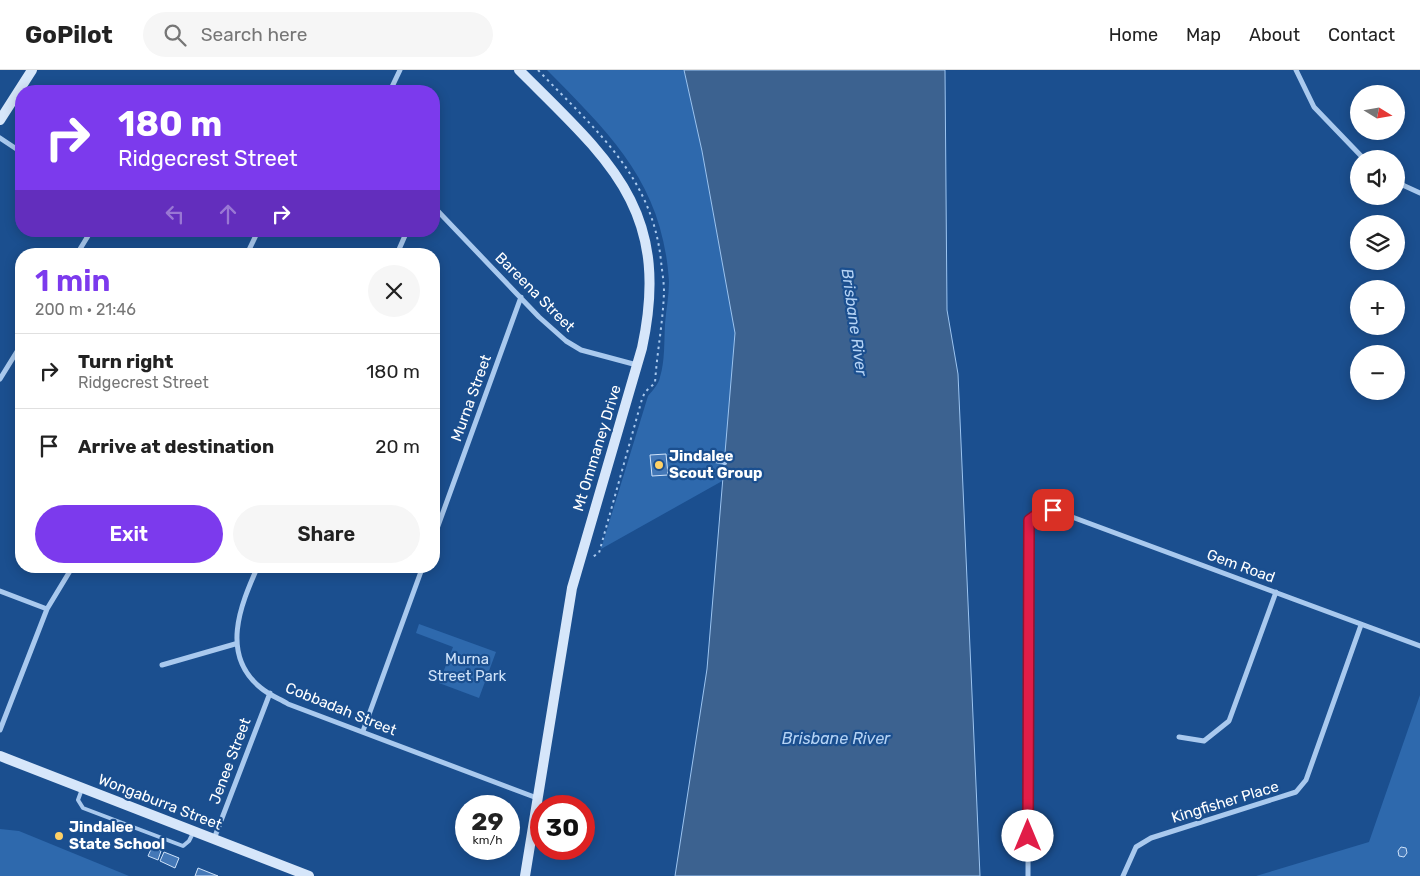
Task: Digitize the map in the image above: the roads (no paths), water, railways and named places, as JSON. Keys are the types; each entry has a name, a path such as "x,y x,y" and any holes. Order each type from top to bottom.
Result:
{"street":[{"path":"22,85 32,70"},
{"path":"393,85 400,70"},
{"name":"Mt Ommaney Drive","path":"519,70 585,135 613,169 638,214 649,259 651,291 649,316 637,365 574,581 538,795"},
{"path":"1296,70 1314,107 1355,150"},
{"path":"0,120 15,97"},
{"path":"0,138 15,148"},
{"path":"1405,186 1420,193"},
{"name":"Bareena Street","path":"440,213 566,341 581,350 637,365"},
{"path":"81,248 88,237"},
{"name":"Murna Street","path":"440,520 521,297"},
{"path":"0,379 15,355"},
{"name":"Gem Road","path":"1028,876 1029,520 1040,512 1053,510 1420,646"},
{"path":"0,730 47,609 69,573"},
{"path":"162,665 235,644 246,592 255,573"},
{"path":"363,731 420,573"},
{"path":"0,591 47,609"},
{"path":"1179,737 1204,741 1229,721 1276,592"},
{"name":"Kingfisher Place","path":"1123,876 1136,847 1152,838 1296,792 1306,780 1361,625"},
{"name":"Cobbadah Street","path":"235,644 247,671 261,688 288,704 530,795"},
{"name":"Jenee Street","path":"214,839 270,693"},
{"name":"Wongaburra Street","path":"0,756 214,839 288,872 309,876"},
{"name":"Mt Ommaney Drive","path":"525,876 530,844"}],"lane":[{"path":"706,459 724,463"},
{"path":"82,788 78,800 83,808 183,846 189,841 194,831"}],"water":[{"name":"Brisbane River","path":"684,70 945,70 947,310 958,374 980,876 675,876 707,669 735,333 702,151"}],"place":[{"name":"Jindalee Scout Group","path":"659,465"},
{"name":"Jindalee State School","path":"59,836"}],"park label":[{"name":"Murna Street Park","path":"467,668"}]}
